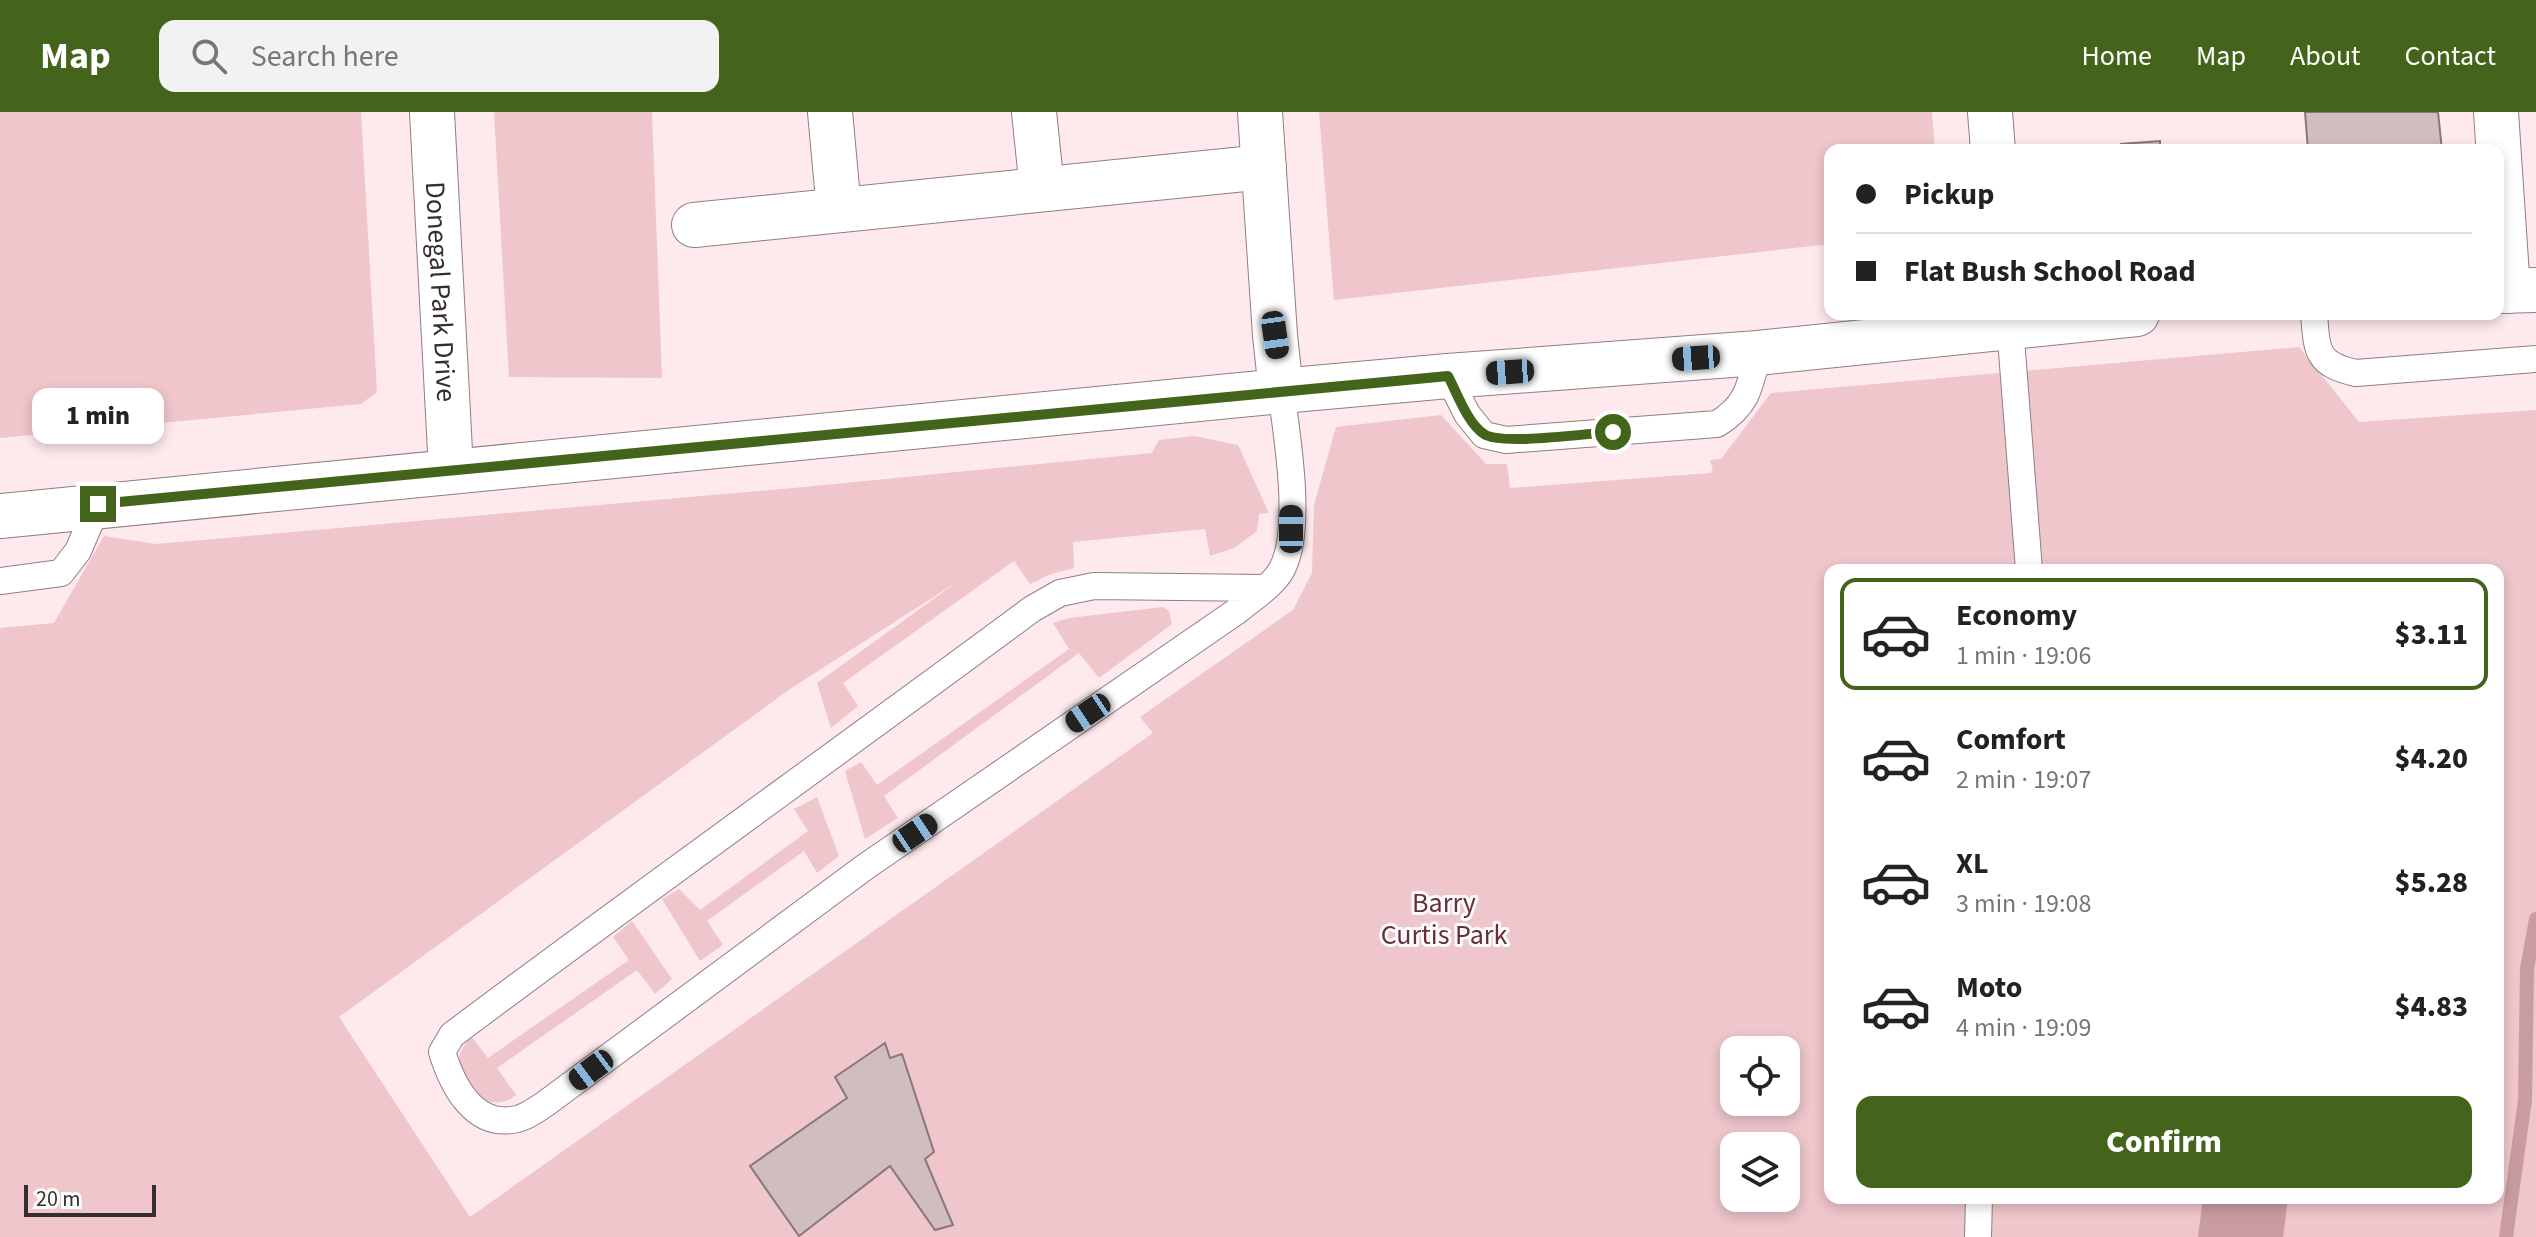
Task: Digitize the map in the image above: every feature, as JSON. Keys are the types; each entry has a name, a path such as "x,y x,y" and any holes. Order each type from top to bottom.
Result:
{"main road":[{"name":"Donegal Park Drive","path":"432,112 451,470"},
{"path":"830,112 839,210"},
{"path":"1034,112 1042,189"},
{"path":"1260,112 1281,391"},
{"path":"1990,112 1993,144"},
{"path":"2496,112 2499,144"},
{"path":"694,225 1264,167"},
{"path":"2504,191 2514,290"},
{"path":"0,516 98,504 1281,391 1758,353 2009,320"}],"lane":[{"path":"2009,320 2029,564"},
{"path":"2315,320 2317,348 2334,368 2356,373 2536,359"},
{"path":"1448,376 1467,414 1484,435 1506,440 1717,424 1733,414 1748,395 1758,353"},
{"path":"1264,588 1094,586 1060,593 1041,604 452,1035 442,1052 450,1077 472,1109 495,1121 519,1119 545,1104 865,867 1237,611 1264,588 1280,572 1286,559 1291,529 1291,459 1281,391"},
{"path":"0,581 61,573 78,551 98,504"},
{"path":"1978,1237 1979,1204"}],"green space":[{"path":"0,112 361,112 377,392 361,404 0,438"},
{"path":"494,112 652,112 662,378 509,377"},
{"path":"1319,112 1932,112 1935,144 1824,144 1824,245 1334,300"},
{"name":"Barry Curtis Park","path":"2299,347 2359,422 2536,410 2536,1237 0,1237 0,628 54,623 104,536 156,544 804,487 1152,453 1159,440 1194,436 1238,445 1269,513 1259,514 1257,531 1234,548 1210,556 1205,529 1073,542 1074,568 1030,584 1014,561 843,683 858,706 831,728 817,683 960,580 790,689 339,1017 470,1217 1153,733 1140,717 1293,610 1312,573 1314,505 1336,427 1441,415 1486,464 1507,464 1510,488 1710,473 1713,470 1710,460 1721,459 1771,393"},
{"path":"1163,607 1169,611 1172,624 1099,678 1079,653 884,796 898,818 865,839 845,771 861,762 877,785 1069,649 1053,623 1069,618"},
{"path":"817,797 839,856 817,873 804,851 707,921 723,945 700,961 662,899 679,889 700,910 808,831 794,809"},
{"path":"632,921 672,979 655,994 637,970 497,1068 516,1095 502,1102 477,1100 461,1075 458,1062 471,1036 488,1058 629,960 613,937"}],"shaded area":[{"path":"2202,1204 2287,1204 2283,1237 2198,1237"}],"building":[{"path":"2305,112 2438,112 2441,144 2308,144"},
{"path":"2160,141 2160,144 2121,144"},
{"path":"885,1043 890,1058 902,1054 934,1152 925,1159 953,1225 935,1230 890,1166 799,1236 750,1166 847,1098 835,1077"}],"waterway":[{"path":"2506,1237 2525,1100 2527,969 2536,919"}],"route":[{"path":"98,504 1448,376 1467,414 1484,435 1506,440 1613,432"}]}
